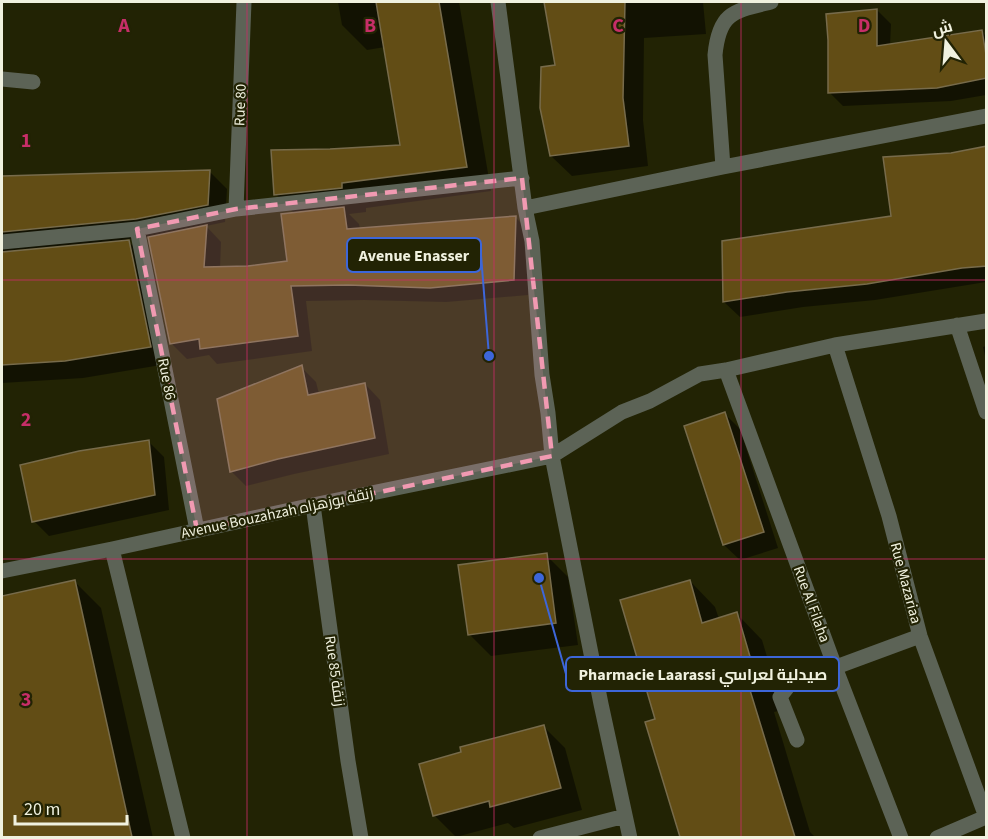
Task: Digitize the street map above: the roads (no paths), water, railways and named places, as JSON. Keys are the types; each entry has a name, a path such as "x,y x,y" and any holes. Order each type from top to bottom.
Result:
{"street":[{"name":"Rue 80","path":"236,209 244,2"},
{"path":"498,2 525,208 532,241 542,375 549,413 552,456 630,837"},
{"path":"723,167 715,55 717,37 727,18 737,11 771,2"},
{"path":"2,79 33,82"},
{"path":"525,208 987,116"},
{"path":"2,242 138,229 236,209 522,178"},
{"name":"Rue 86","path":"138,229 197,530"},
{"path":"552,456 622,412 650,401 700,374 835,345 987,321"},
{"path":"957,325 987,412"},
{"name":"Rue Mazariaa","path":"835,345 889,516 920,636 986,817"},
{"name":"Rue Al Filaha","path":"726,370 835,667 901,837"},
{"name":"Avenue Bouzahzah زنقة بوزهزاه","path":"2,571 552,456"},
{"name":"Rue 85 زنقة","path":"313,505 348,761 361,837"},
{"path":"112,549 183,837"},
{"path":"797,740 780,697 790,684 920,636"},
{"path":"540,837 625,816"},
{"path":"937,837 969,831 986,817"}],"place":[{"name":"Avenue Enasser","path":"489,356"},
{"name":"Pharmacie Laarassi صيدلية لعراسي","path":"539,578"}]}
